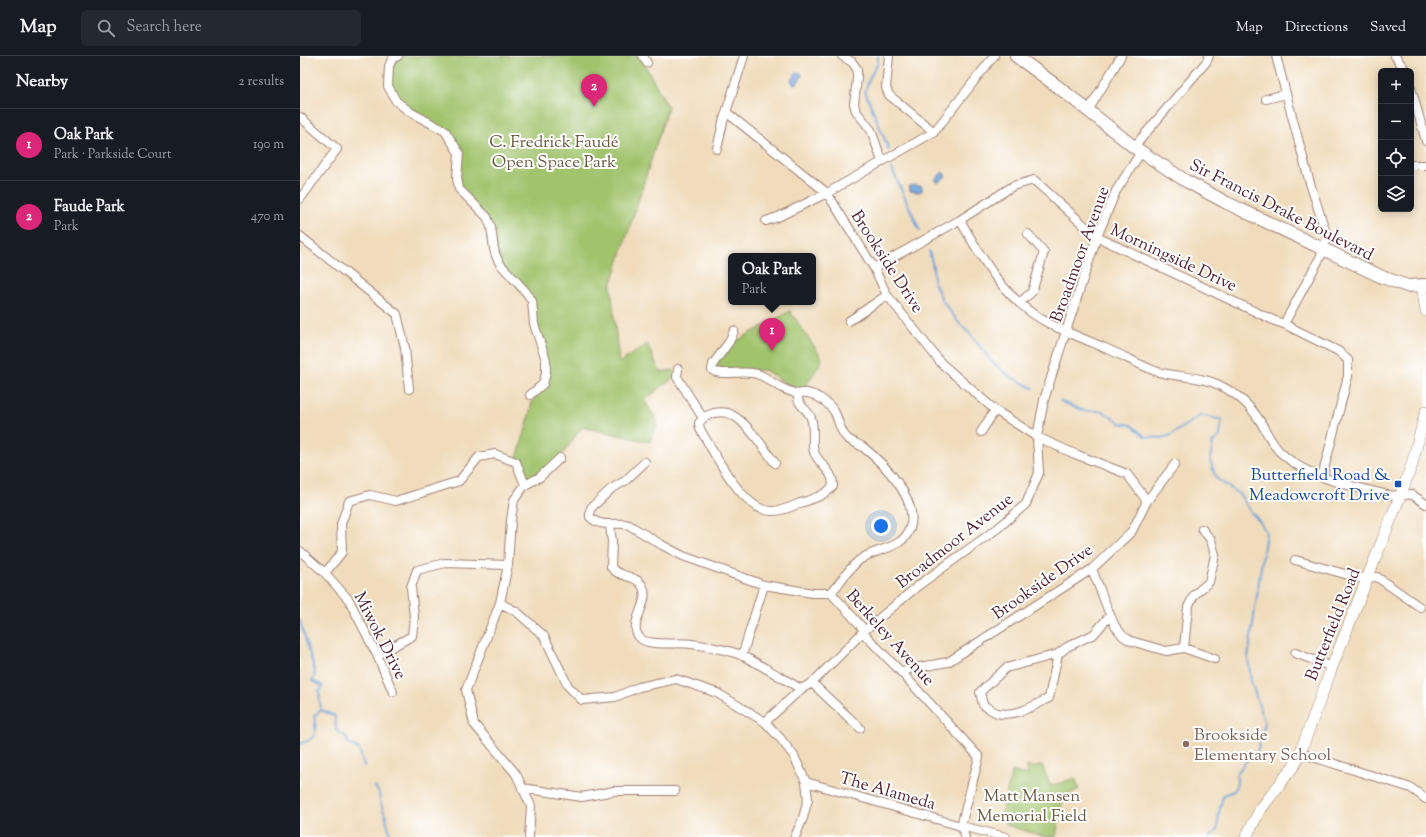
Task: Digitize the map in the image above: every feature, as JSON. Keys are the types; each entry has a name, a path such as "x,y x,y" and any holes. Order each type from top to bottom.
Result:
{"main road":[{"name":"Sir Francis Drake Boulevard","path":"1016,56 1137,150 1186,181 1227,203 1393,282 1407,286 1424,286"}],"street":[{"path":"398,56 392,59 389,66 388,86 396,102 410,112 445,131 459,152 457,178 459,189 487,217 491,227 494,249 500,264 526,292 532,301 534,324 546,360 546,373 543,384 530,395"},
{"path":"717,149 726,112 744,56"},
{"path":"842,56 852,62 857,69 854,104 856,111 872,130 882,161"},
{"path":"889,56 886,88 889,95 934,132"},
{"path":"766,221 778,217 827,193 934,132 994,56"},
{"path":"1088,111 1121,56"},
{"name":"Broadmoor Avenue","path":"765,722 802,689 812,683 864,631 919,585 998,528 1026,504 1039,473 1037,437 1044,400 1097,237 1116,191 1137,150 1207,61 1209,56"},
{"path":"1276,56 1309,180 1327,236 1324,250 1284,324"},
{"path":"1395,56 1404,68"},
{"path":"1266,99 1286,94"},
{"path":"1414,99 1426,141"},
{"name":"Brookside Drive","path":"726,112 827,193 874,268 887,294 941,363 995,410 1037,437 1075,454 1127,474 1147,501 1132,530 1092,569 948,662 909,669 902,673"},
{"path":"300,117 338,149 300,199"},
{"path":"1414,165 1426,165"},
{"name":"Morningside Drive","path":"874,268 960,220 1013,186 1034,180 1097,237 1284,324 1338,351 1348,360 1348,376 1322,477"},
{"path":"960,220 990,270 1004,288 1033,314 1050,324 1118,353 1155,371 1174,376 1197,378 1218,385 1239,397 1252,410 1269,438 1279,451 1293,463 1302,468 1322,477 1387,495 1400,496 1411,494 1426,504"},
{"path":"1020,303 1032,292 1044,252 1028,234"},
{"path":"300,236 396,314 405,348 409,389"},
{"path":"1424,286 1426,311"},
{"path":"849,321 887,294"},
{"path":"734,331 729,342 713,364 712,370 714,372 721,374 744,372 761,374 780,387 798,394 807,393 818,397 834,412 842,432 877,460 903,489 910,506 912,513 911,525 905,536 893,546 862,558 832,593"},
{"path":"678,369 677,377 703,418"},
{"path":"775,463 737,417 728,413 719,413 707,415 699,423 700,429 740,492 757,507 765,510 781,510 822,495 833,486 830,472 815,453 814,429 811,417 797,399 798,394"},
{"path":"981,432 995,410"},
{"name":"Butterfield Road","path":"1246,837 1260,810 1295,764 1300,753 1332,667 1412,464 1426,412"},
{"path":"325,573 342,552 341,524 349,501 370,495 396,501 459,481 479,457 495,454 516,462 525,485"},
{"path":"529,837 531,806 516,774 474,724 466,690 500,603 508,565 514,500 525,485 540,477 560,458"},
{"name":"Berkeley Avenue","path":"645,462 625,481 611,489 591,508 590,514 592,520 610,525 622,523 628,525 683,556 764,585 813,593 832,593 861,626 867,637 979,757 962,826"},
{"path":"1147,501 1175,464"},
{"path":"610,525 612,542 611,567 618,573 637,580 643,587 645,597 635,629 642,640 651,642 691,644 742,656 802,689"},
{"path":"1184,648 1188,607 1194,595 1209,582 1215,555 1211,540 1202,529"},
{"name":"Miwok Drive","path":"300,551 325,573 349,600 377,655 393,692"},
{"path":"1295,560 1359,578 1377,577 1420,607"},
{"path":"377,655 412,636 414,617 410,587 417,570 445,563 508,565"},
{"path":"1092,569 1110,615 1123,636 1131,641 1166,651 1184,648 1215,659"},
{"path":"742,656 764,585"},
{"path":"500,603 517,612 544,636 568,686 582,700 615,698 639,686 676,679 717,693 765,722 794,756 806,782 808,799 803,818 795,837"},
{"path":"1058,654 1049,698 1029,708 1010,714 995,712 983,705 980,692 1006,668 1058,654 1067,647 1094,634 1110,615"},
{"path":"1295,653 1332,667"},
{"path":"812,683 860,728"},
{"path":"1300,753 1411,788 1426,799"},
{"name":"The Alameda","path":"806,782 1006,837"},
{"path":"522,788 582,797 614,791 675,791"},
{"path":"962,826 965,837"}],"green space":[{"name":"C. Fredrick Faudé Open Space Park","path":"398,56 640,56 668,107 611,286 619,363 647,344 660,372 673,370 675,377 644,400 658,422 650,442 582,427 560,458 531,479 525,473 517,458 527,425 534,392 546,373 533,307 500,264 491,227 459,189 459,153 445,131 410,112 388,86 389,66"},
{"path":"790,311 822,358 805,387 799,389 788,385 765,370 714,372 715,366 731,344"},
{"name":"Matt Mansen Memorial Field","path":"1042,765 1051,786 1075,778 1079,789 1065,797 1062,804 1056,837 1045,837 1006,825 1001,815 1012,771 1027,775 1027,766 1036,767"}],"water":[{"path":"797,72 801,73 802,76 797,84 793,84 791,80"},
{"path":"943,172 946,176 938,183 935,179"},
{"path":"909,186 922,186 922,191 910,191"}],"waterway":[{"path":"878,56 878,63 871,75 865,91 889,150"},
{"path":"891,167 920,231"},
{"path":"929,251 933,267 934,282 943,302 992,362 1009,376 1033,388"},
{"path":"1060,401 1084,411 1102,411 1120,423 1131,425 1146,437 1162,438 1171,435 1201,415 1222,420 1220,436 1213,442 1210,460 1216,478 1240,495 1266,532 1248,658 1251,681 1265,724 1257,752 1248,759 1237,773 1237,783 1234,791 1223,795 1217,830 1210,837"},
{"path":"300,621 313,665 315,676 312,681 323,686 319,692 321,710 314,716 316,727 315,734 306,742 300,744"},
{"path":"321,710 335,716 336,730 346,737 349,744 359,749 364,766"},
{"path":"375,787 379,793 391,837"}],"place":[{"name":"Faude Park","path":"594,107"},
{"name":"Oak Park","path":"772,351"},
{"name":"Butterfield Road & Meadowcroft Drive","path":"1398,484"},
{"name":"Brookside Elementary School","path":"1186,744"}]}
